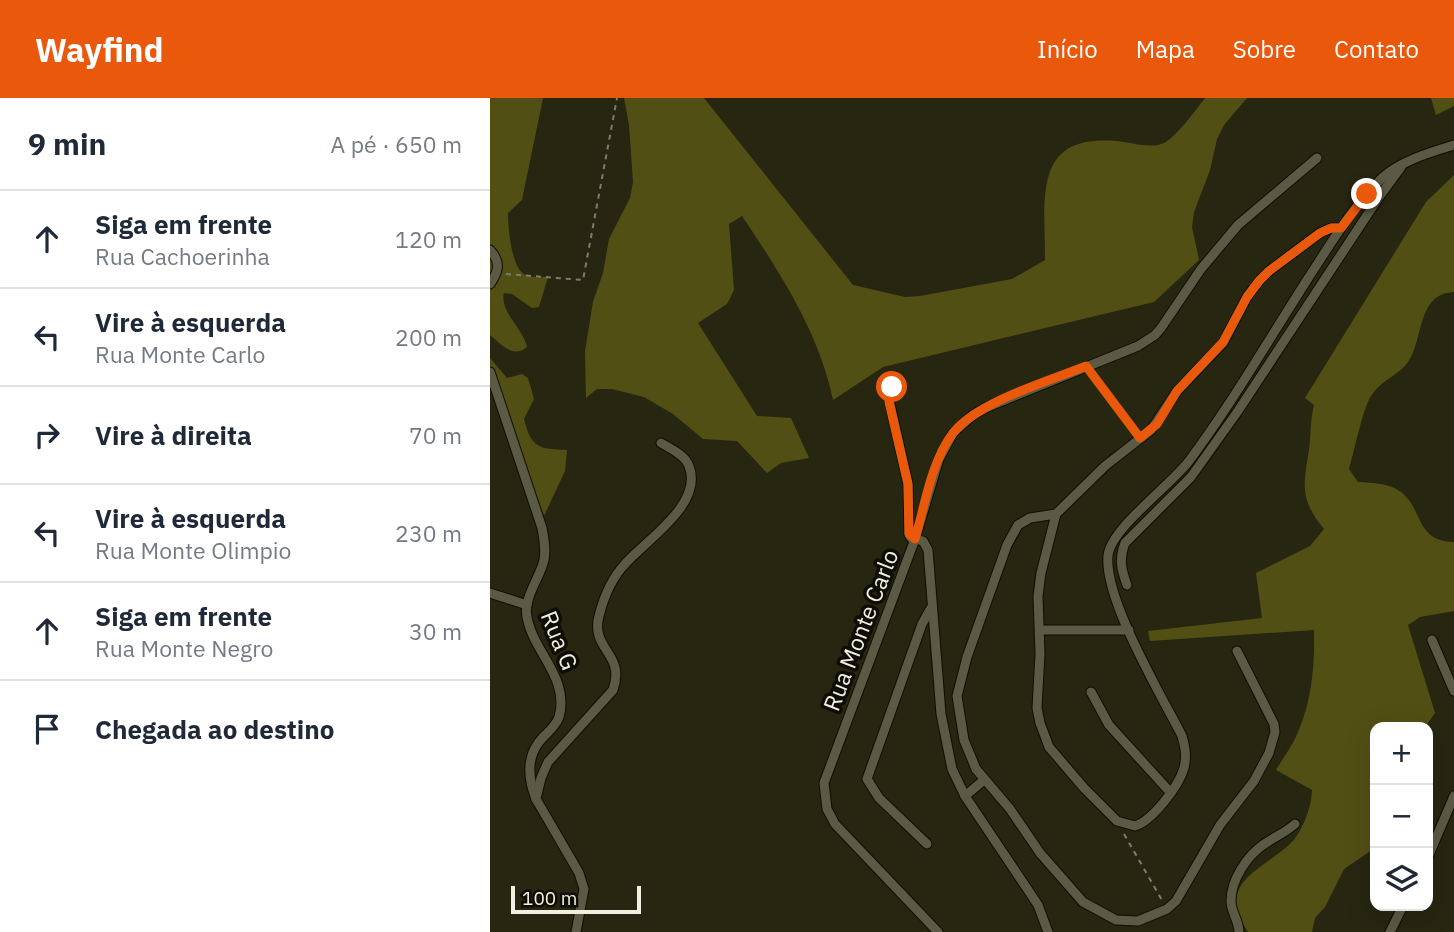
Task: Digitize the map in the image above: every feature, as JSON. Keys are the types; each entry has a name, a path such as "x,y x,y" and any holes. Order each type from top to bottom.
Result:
{"street":[{"path":"1341,228 1331,228 1320,233 1259,281 1247,297 1223,342 1177,391 1157,424 1092,478 1056,513 1039,583 1037,708 1044,738 1084,788 1117,821 1135,826 1153,817 1183,773 1186,751 1182,736 1129,631 1111,583 1108,567 1110,544 1189,462 1249,374 1341,228 1385,175 1454,145"},
{"name":"Rua Monte Carlo","path":"938,932 845,837 827,809 824,783 915,539 939,460 953,433 961,424 985,408 1138,346 1155,335 1201,270 1238,225 1317,158"},
{"path":"1127,585 1120,568 1120,555 1125,543 1191,477 1401,166"},
{"path":"490,250 498,262 498,273 490,284"},
{"name":"Rua G","path":"490,372 513,435 543,536 543,562 527,605 527,620 534,639 554,673 560,695 555,726 539,742 532,757 530,783 536,799"},
{"path":"901,382 892,387 888,395 908,484 909,534 923,541 927,547 943,728 952,769 965,796 1038,905 1048,932"},
{"path":"576,932 584,889 579,873 536,799 548,762 613,690 616,682 617,667 596,630 607,591 626,562 677,514 687,498 691,483 690,466 681,455 661,443"},
{"path":"1056,513 1022,521 1014,531 960,679 958,711 964,740 976,769 1010,809 1040,853 1083,902 1094,909 1116,920 1138,921 1167,909 1187,884 1200,856 1220,825 1254,781 1273,741 1274,724 1237,651"},
{"path":"490,593 527,605"},
{"path":"927,844 879,798 867,779 922,624 932,607"},
{"path":"1040,630 1129,631"},
{"path":"1432,640 1454,691"},
{"path":"1091,692 1109,725 1170,792"},
{"path":"965,796 984,780"},
{"path":"1432,848 1454,796"},
{"path":"1239,932 1231,897 1242,868 1261,846 1295,824"},
{"path":"1390,932 1400,911"}],"lane":[{"path":"1086,366 1140,438"}],"path":[{"path":"498,273 583,280 617,98"},
{"path":"1117,821 1167,909"}],"shaded area":[{"path":"490,98 543,98 522,200 508,213 508,219 514,257 521,271 531,277 548,277 539,307 532,308 512,294 504,293 505,306 527,347 517,351 507,349 490,335"},
{"path":"624,98 704,98 853,285 905,297 1012,279 1045,260 1044,212 1050,172 1059,157 1073,146 1094,141 1161,144 1187,122 1205,98 1247,98 1224,125 1217,139 1210,170 1194,212 1192,227 1199,260 1154,302 883,367 833,400 818,351 784,281 742,216 729,224 734,290 727,304 698,323 757,416 791,418 809,458 781,463 767,473 737,441 703,439 673,414 644,397 612,389 597,389 586,398 585,351 593,302 603,273 609,239 630,198 633,182"},
{"path":"1431,98 1454,98 1454,106 1436,115"},
{"path":"1454,175 1454,292 1441,295 1432,302 1426,311 1410,359 1371,396 1349,469 1358,482 1386,485 1401,492 1432,536 1454,542 1454,611 1420,617 1408,625 1435,713 1429,722 1370,722 1370,851 1344,869 1325,907 1315,918 1312,932 1248,932 1236,902 1239,890 1254,871 1290,844 1306,819 1310,804 1312,790 1276,770 1296,737 1307,707 1313,668 1314,630 1150,641 1148,631 1262,618 1256,573 1310,546 1324,529 1316,519 1305,492 1314,405 1305,398 1426,202"},
{"path":"490,358 507,378 522,374 528,378 534,399 524,419 533,441 549,449 567,450 565,471 544,516 490,368"}],"route":[{"path":"892,387 889,390 889,402 908,484 909,534 915,539 939,460 953,433 961,424 985,408 1086,366 1140,438 1157,424 1177,391 1223,342 1247,297 1259,281 1320,233 1331,228 1341,228 1367,194"}]}
